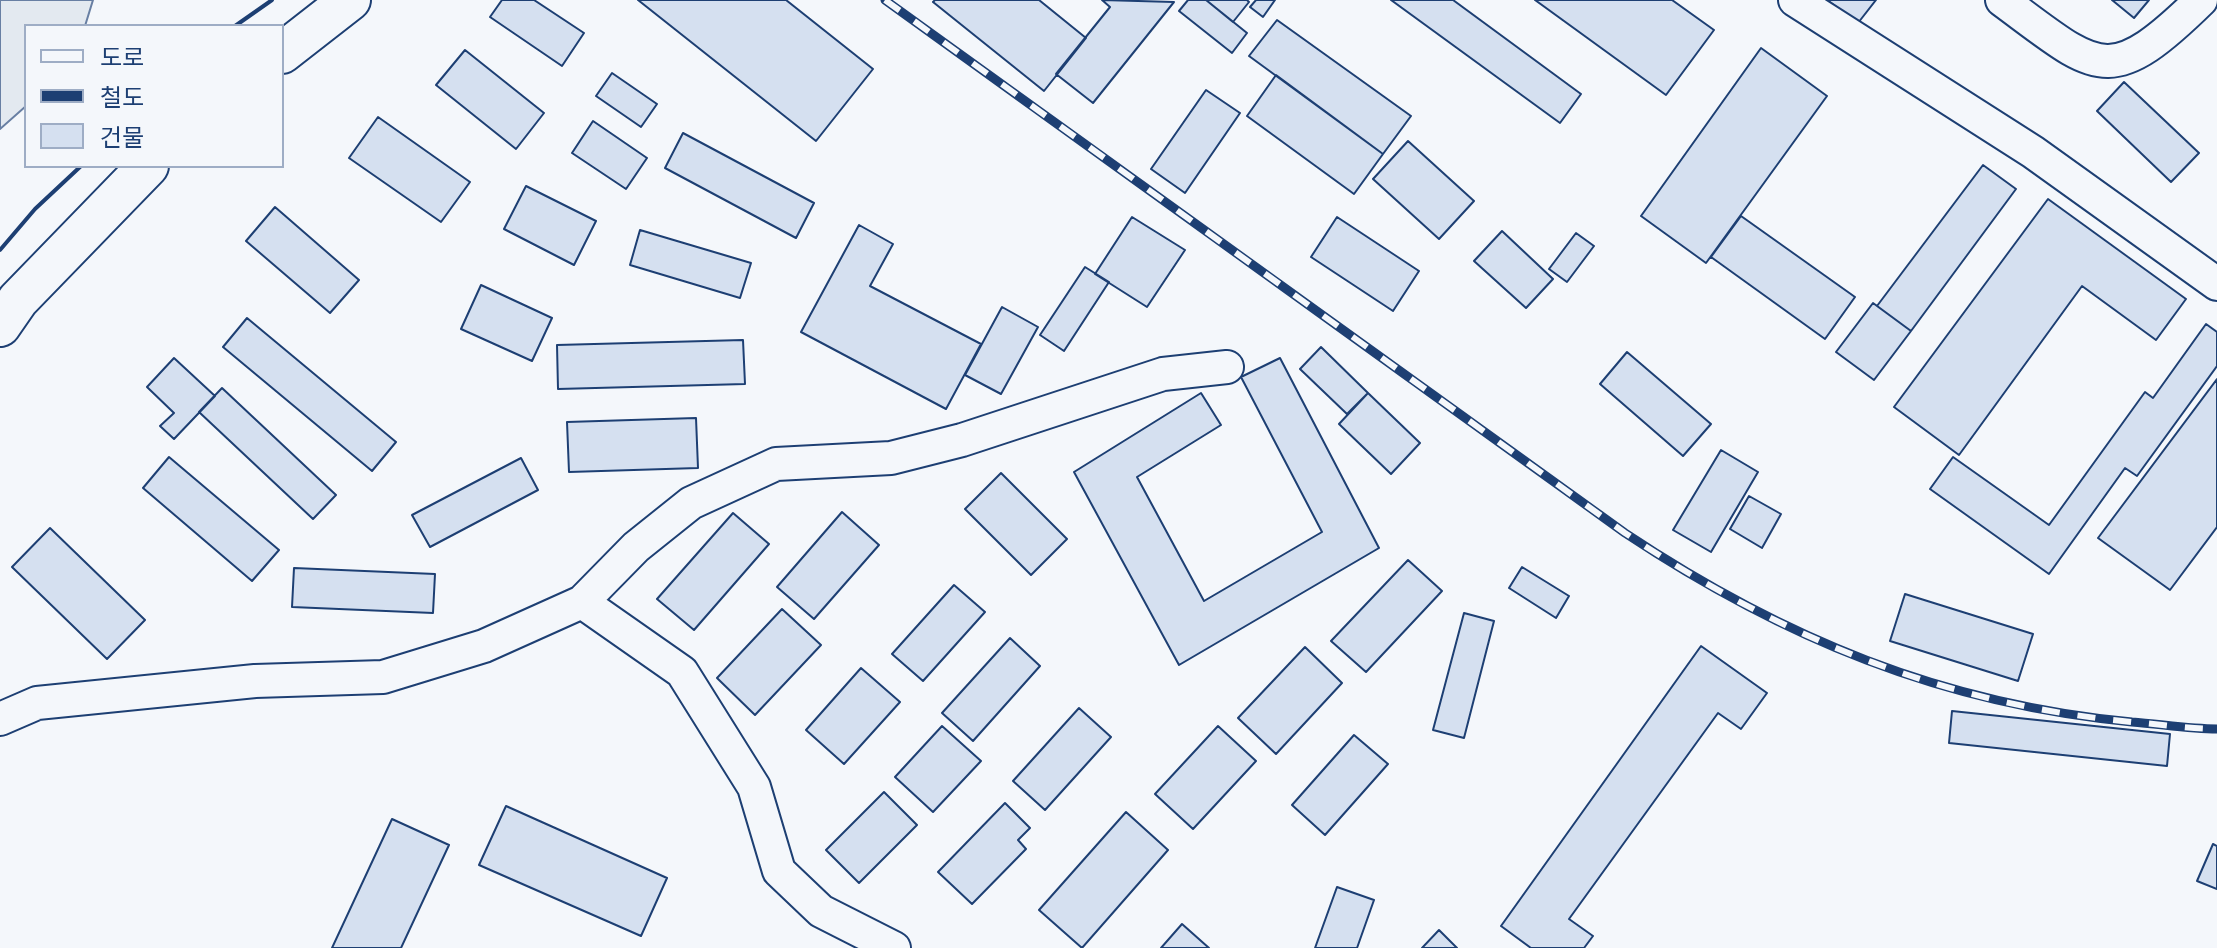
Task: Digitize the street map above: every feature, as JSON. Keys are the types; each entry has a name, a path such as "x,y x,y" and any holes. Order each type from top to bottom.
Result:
{"street":[{"path":"284,51 350,0"},
{"path":"1795,0 2033,152 2217,284"},
{"path":"2002,0 2061,43 2096,62 2124,61 2147,48 2201,0"},
{"path":"0,326 18,300 146,168"},
{"path":"0,719 37,703 51,701 255,681 383,677 484,646 582,602 636,547 691,503 776,464 891,458 962,440 1163,374 1227,367"},
{"path":"582,602 682,672 754,787 779,871 821,911 894,948"}],"shaded area":[{"path":"0,0 93,0 86,24 24,24 24,108 0,129"}],"building":[{"path":"502,0 534,0 584,33 562,66 490,17"},
{"path":"638,0 786,0 873,69 816,141"},
{"path":"1039,0 1086,38 1044,91 933,2"},
{"path":"1102,0 1174,2 1093,103 1056,74 1110,7"},
{"path":"1188,0 1206,0 1247,33 1232,53 1179,11"},
{"path":"1206,0 1247,0 1249,2 1233,22"},
{"path":"1256,0 1275,0 1263,17 1250,7"},
{"path":"1391,0 1453,0 1581,94 1560,123"},
{"path":"1535,0 1672,0 1714,30 1666,95"},
{"path":"1827,0 1876,0 1858,23"},
{"path":"2112,0 2149,0 2134,18"},
{"path":"1277,20 1411,116 1383,154 1249,56"},
{"path":"1761,48 1827,96 1706,263 1641,216"},
{"path":"465,50 544,113 516,149 436,85"},
{"path":"612,73 657,104 641,127 596,96"},
{"path":"1276,75 1383,154 1354,194 1247,116"},
{"path":"2124,82 2199,153 2171,182 2097,111"},
{"path":"1206,90 1240,113 1185,193 1151,169"},
{"path":"378,117 470,182 441,222 349,158"},
{"path":"593,121 647,158 626,189 572,153"},
{"path":"683,133 814,203 796,238 665,168"},
{"path":"1408,141 1474,201 1439,239 1373,179"},
{"path":"1983,165 2016,189 1911,331 1877,306"},
{"path":"526,186 596,221 574,265 504,229"},
{"path":"2048,199 2186,299 2156,340 2082,286 1959,455 1894,407"},
{"path":"275,207 359,280 330,313 246,241"},
{"path":"1741,216 1855,297 1825,339 1711,257"},
{"path":"1132,217 1185,250 1147,307 1095,274"},
{"path":"1337,217 1419,271 1393,311 1311,257"},
{"path":"859,225 893,244 870,286 981,344 946,409 801,332"},
{"path":"640,230 751,263 740,298 630,265"},
{"path":"1502,231 1553,279 1526,308 1474,261"},
{"path":"1576,233 1594,246 1567,282 1549,269"},
{"path":"1085,267 1109,282 1064,351 1040,335"},
{"path":"481,285 552,318 532,361 461,329"},
{"path":"1873,303 1911,331 1874,380 1836,352"},
{"path":"1002,307 1038,327 1001,394 965,375"},
{"path":"247,318 396,442 372,471 223,347"},
{"path":"2206,324 2217,332 2217,366 2137,476 2125,468 2049,574 1930,489 1953,457 2049,525 2145,392 2153,398"},
{"path":"743,340 745,384 558,389 557,345"},
{"path":"1321,347 1368,393 1347,414 1300,369"},
{"path":"1627,352 1711,424 1683,456 1600,384"},
{"path":"174,358 215,396 174,439 160,426 174,413 147,387"},
{"path":"1280,358 1379,548 1179,665 1074,472 1201,393 1221,425 1137,477 1204,601 1322,532 1241,377"},
{"path":"2217,379 2217,527 2170,590 2098,538"},
{"path":"222,388 336,495 313,519 199,412"},
{"path":"1368,393 1420,443 1391,474 1339,424"},
{"path":"696,418 698,468 569,472 567,422"},
{"path":"1721,450 1758,472 1711,552 1673,530"},
{"path":"169,457 279,550 252,581 143,488"},
{"path":"521,458 538,490 430,547 412,515"},
{"path":"1001,473 1067,539 1031,575 965,509"},
{"path":"1749,496 1781,514 1762,548 1730,529"},
{"path":"842,512 879,545 814,619 777,587"},
{"path":"733,513 769,544 694,630 657,599"},
{"path":"50,528 145,620 107,659 12,567"},
{"path":"1408,560 1442,591 1366,672 1331,641"},
{"path":"1522,567 1569,596 1556,618 1509,588"},
{"path":"294,568 435,574 433,613 292,607"},
{"path":"954,585 985,612 923,681 892,654"},
{"path":"1905,594 2033,634 2018,681 1890,641"},
{"path":"782,609 821,645 755,715 717,678"},
{"path":"1464,613 1494,621 1464,738 1433,730"},
{"path":"1010,638 1040,666 973,741 942,713"},
{"path":"1701,646 1767,693 1741,729 1718,713 1569,919 1593,936 1584,948 1531,948 1501,926"},
{"path":"1305,647 1342,683 1276,754 1238,718"},
{"path":"861,668 900,702 844,764 806,730"},
{"path":"1079,708 1111,737 1045,810 1013,781"},
{"path":"1952,711 2170,734 2167,766 1949,743"},
{"path":"942,726 981,761 933,812 895,777"},
{"path":"1218,726 1256,761 1193,829 1155,794"},
{"path":"1354,735 1388,764 1325,835 1292,805"},
{"path":"884,792 917,825 859,883 826,850"},
{"path":"1005,803 1030,828 1018,840 1026,849 972,904 938,872"},
{"path":"506,806 667,878 641,936 479,865"},
{"path":"1126,812 1168,850 1082,948 1039,910"},
{"path":"392,819 449,845 401,948 332,948"},
{"path":"2213,844 2217,846 2217,889 2197,881"},
{"path":"1337,887 1374,900 1357,948 1315,948"},
{"path":"1182,924 1209,948 1161,948"},
{"path":"1439,930 1457,948 1422,948"}],"railway":[{"path":"885,0 1625,533 1684,571 1744,604 1866,660 1995,700 2062,713 2217,729"}],"wall":[{"path":"238,24 272,0"},
{"path":"0,250 35,209 79,168"}]}
